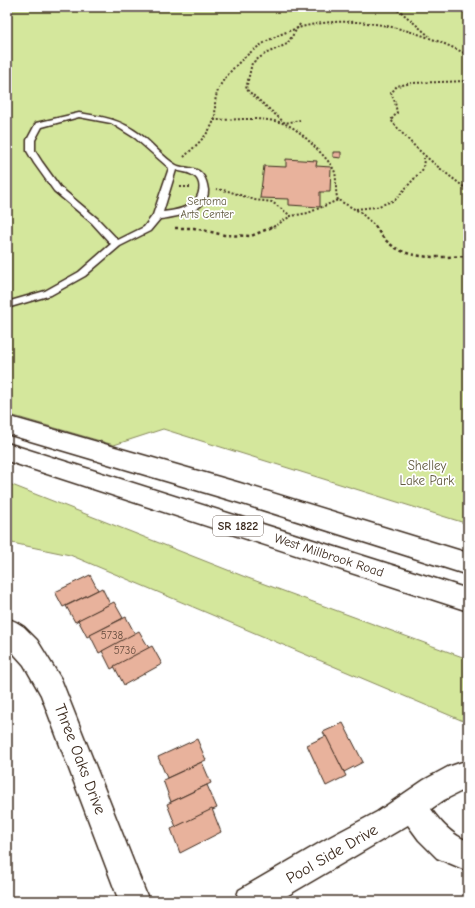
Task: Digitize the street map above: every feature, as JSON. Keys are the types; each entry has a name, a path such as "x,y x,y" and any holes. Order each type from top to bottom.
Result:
{"main road":[{"name":"SR 1822","path":"7,425 240,493 468,564"},
{"name":"West Millbrook Road","path":"7,452 468,600"},
{"name":"Three Oaks Drive","path":"7,630 20,639 37,661 52,688 134,901"},
{"name":"Pool Side Drive","path":"250,901 340,847 387,822 434,790 458,777 468,774"},
{"path":"412,806 429,830 447,848 468,856"}],"lane":[{"path":"117,244 95,221 57,189 30,151 31,140 39,125 79,115 113,121 138,136 173,167 196,173 202,181 204,187 200,202 188,209 157,216"},
{"path":"7,305 48,293 82,274 117,244 148,229 157,216 173,167"}],"path":[{"path":"390,7 400,11 431,38"},
{"path":"316,21 339,19 366,21 431,38 468,55"},
{"path":"294,26 304,23"},
{"path":"300,24 287,44 266,54 252,64 246,89 258,101 276,114 284,123 321,152 335,172 335,194 338,200 356,209 371,222 391,246 409,253 437,257 468,256"},
{"path":"173,167 199,142 214,120 216,102 221,84 228,73 264,41 288,28"},
{"path":"468,81 412,83 396,86 391,93 395,102 397,113 390,120 406,141 424,157 468,190"},
{"path":"214,120 261,120 284,123 300,120"},
{"path":"356,209 376,207 395,200 423,169 424,157"},
{"path":"166,187 204,187 228,191 255,200 272,202 291,216"},
{"path":"148,229 194,228 224,235 251,236 272,228 291,216 308,213 338,200"}],"green space":[{"name":"Sertoma Arts Center","path":"17,7 468,7 468,524 163,429 114,445 7,414 7,9"},
{"path":"7,483 248,578 468,659 468,723 70,555 7,542"}],"building":[{"path":"333,152 341,152 341,158 333,157"},
{"name":"Sertoma Arts Center","path":"286,159 317,161 316,166 331,167 330,192 320,192 320,207 289,205 289,199 260,198 264,166 286,167"},
{"path":"90,575 98,590 63,607 55,592"},
{"path":"102,588 110,604 75,622 66,606"},
{"path":"114,602 123,618 87,637 78,620"},
{"path":"126,617 135,634 99,653 90,635"},
{"path":"139,631 149,648 111,669 102,651"},
{"path":"152,646 162,664 124,685 114,666"},
{"path":"343,723 363,762 344,772 323,732"},
{"path":"326,736 346,776 326,786 307,745"},
{"path":"197,739 206,760 167,778 158,757"},
{"path":"202,762 211,783 171,802 163,780"},
{"path":"207,785 217,808 176,827 167,804"},
{"path":"212,809 221,832 180,853 171,829"},
{"path":"7,816 8,864 7,864"}],"park label":[{"name":"Shelley Lake Park","path":"427,472"}]}
